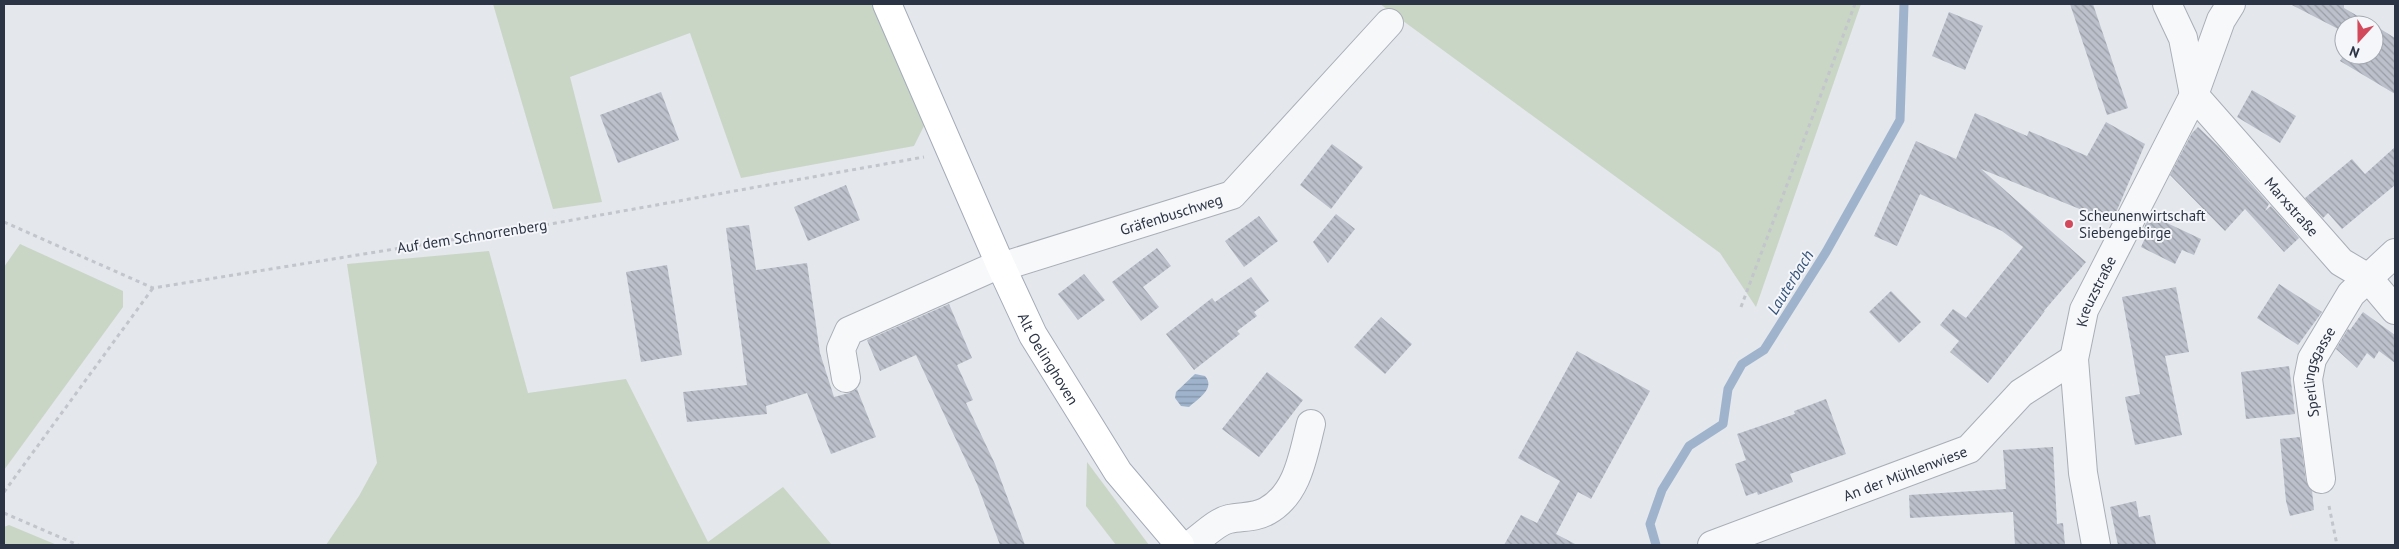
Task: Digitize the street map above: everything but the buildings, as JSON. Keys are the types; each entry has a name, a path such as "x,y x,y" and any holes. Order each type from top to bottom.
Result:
{"main road":[{"name":"Alt Oelinghoven","path":"887,4 1000,266 1033,335 1118,472 1180,545"}],"street":[{"path":"2167,4 2183,38 2194,95"},
{"name":"Kreuzstraße","path":"2096,545 2083,473 2074,359 2084,310 2194,95 2221,20 2231,4"},
{"name":"Gräfenbuschweg","path":"846,378 841,349 849,330 1000,266 1232,195 1388,23"},
{"name":"Marxstraße","path":"2194,95 2341,262 2368,278 2395,310"},
{"name":"Sperlingsgasse","path":"2321,479 2308,379 2312,359 2352,294 2395,253"},
{"name":"An der Mühlenwiese","path":"1712,545 1969,449 2021,393 2074,359"},
{"path":"1190,545 1227,520 1252,517 1267,511 1282,500 1298,473 1311,424"}],"path":[{"path":"1741,307 1855,4"},
{"name":"Auf dem Schnorrenberg","path":"153,288 566,221 952,153"},
{"path":"4,222 153,288 4,492"},
{"path":"2321,479 2337,545"},
{"path":"4,514 78,545"}],"green space":[{"path":"493,4 873,4 925,124 914,146 741,178 690,33 570,77 602,202 553,209"},
{"path":"1380,4 1861,4 1756,307 1720,253"},
{"path":"20,244 123,291 123,307 4,470 4,267"},
{"path":"489,251 528,393 626,379 708,542 783,487 832,545 326,545 359,496 377,463 347,264"},
{"path":"1087,462 1149,545 1116,545 1086,506"},
{"path":"9,525 57,545 4,545 4,527"}],"water":[{"path":"1195,374 1205,376 1208,380 1207,389 1189,407 1181,406 1175,398 1176,392"}],"waterway":[{"name":"Lauterbach","path":"1656,545 1650,524 1662,490 1689,446 1723,424 1728,389 1742,364 1764,350 1826,252 1900,120 1904,4"}],"place":[{"name":"Scheunenwirtschaft Siebengebirge","path":"2069,224"}]}
